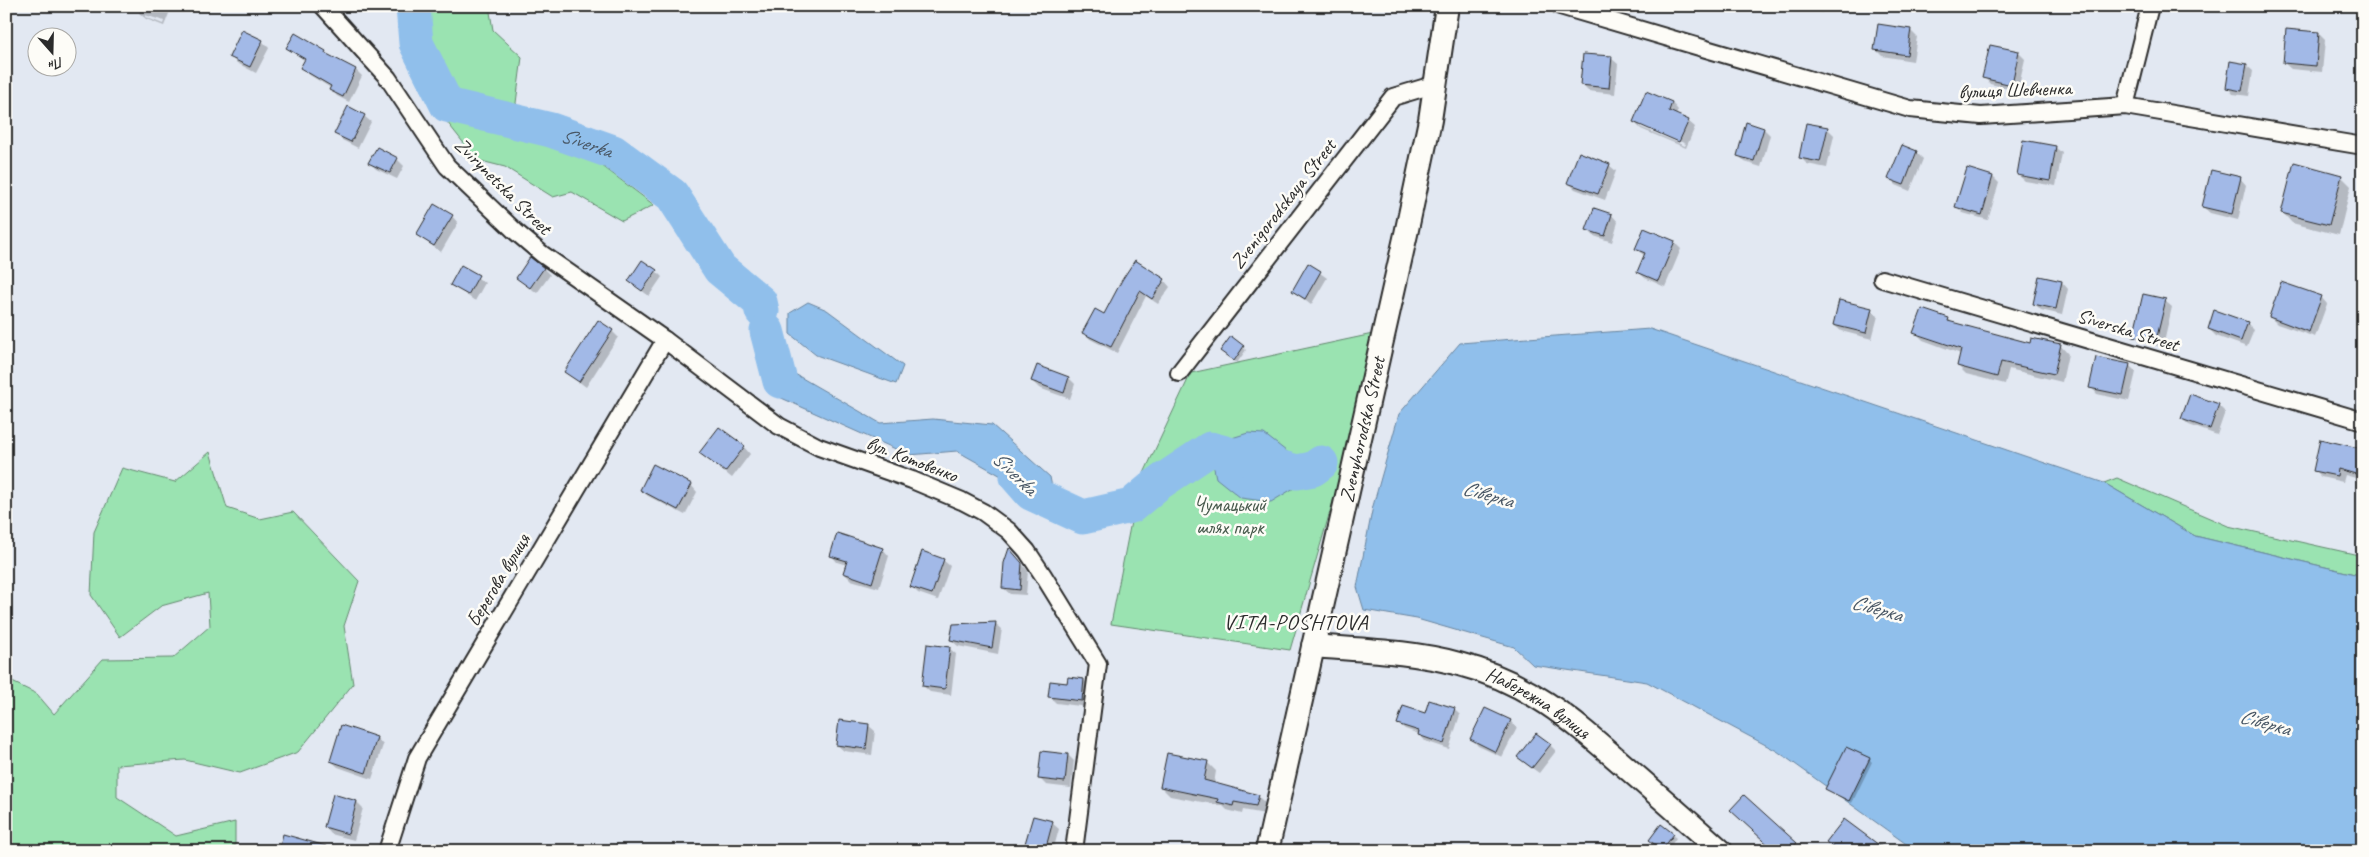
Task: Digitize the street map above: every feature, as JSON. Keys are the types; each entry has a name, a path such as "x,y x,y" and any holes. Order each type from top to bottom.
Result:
{"street":[{"name":"Zvirynetska Street","path":"323,6 388,78 447,166 530,244 665,340"},
{"name":"Zvenyhorodska Street","path":"1267,851 1406,234 1436,84 1447,6"},
{"name":"вулиця Шевченка","path":"1560,6 1910,109 1981,116 2125,106 2363,146"},
{"path":"2125,106 2150,6"},
{"name":"Zvenigorodskaya Street","path":"1179,373 1393,97 1436,84"},
{"name":"Siverska Street","path":"1882,279 2363,422"},
{"name":"вул. Котовенко","path":"665,340 764,417 819,447 912,480 983,512 999,522 1027,552 1098,664 1074,851"},
{"name":"Берегова вулиця","path":"386,851 417,758 665,340"},
{"name":"Набережна вулиця","path":"1313,646 1414,655 1459,664 1487,673 1524,689 1570,719 1721,851"}],"green space":[{"path":"380,6 489,6 493,30 522,57 516,103 536,142 597,162 654,205 622,221 572,192 553,197 505,167 477,160 447,122 414,65 402,12 381,9"},
{"name":"Чумацький шлях парк","path":"1382,332 1290,650 1111,624 1138,486 1191,373"},
{"path":"210,452 227,508 260,519 293,512 359,581 344,626 353,684 298,752 240,773 185,760 117,765 117,797 176,836 235,822 235,851 6,851 6,679 37,694 54,714 103,659 173,658 210,626 208,593 161,606 120,637 91,595 94,532 122,468 175,482"},
{"path":"2117,478 2228,526 2363,556 2363,576 2195,536 2104,483"}],"water":[{"path":"808,302 827,310 903,366 896,384 816,355 790,334 790,313"},
{"name":"Сіверка","path":"1650,329 2104,483 2195,536 2363,576 2363,851 1916,851 1777,751 1647,682 1533,665 1514,647 1417,619 1364,610 1357,587 1373,506 1399,414 1460,343"},
{"path":"771,334 788,370 880,423 933,419 992,425 1050,477 1056,508 1046,518 1012,495 1012,482 957,451 909,455 777,396 755,343"},
{"path":"1248,433 1264,434 1295,458 1299,485 1271,502 1241,498 1216,478 1210,449 1222,441"}],"building":[{"path":"1878,24 1911,29 1907,55 1874,50"},
{"path":"2286,29 2319,32 2316,66 2283,63"},
{"path":"242,30 263,40 250,67 229,57"},
{"path":"295,33 326,51 325,53 356,69 343,97 329,90 331,86 300,68 305,59 286,48"},
{"path":"1990,45 2019,51 2012,85 1982,78"},
{"path":"1583,54 1612,56 1609,88 1580,85"},
{"path":"2230,61 2247,64 2242,91 2226,88"},
{"path":"1646,91 1672,102 1669,111 1689,120 1679,142 1633,122"},
{"path":"348,106 365,115 351,142 334,134"},
{"path":"1746,122 1764,128 1754,161 1737,156"},
{"path":"1806,123 1828,127 1820,162 1799,158"},
{"path":"2023,140 2056,146 2050,181 2017,175"},
{"path":"1902,145 1917,151 1904,185 1888,179"},
{"path":"377,147 398,158 390,173 368,163"},
{"path":"1579,152 1610,164 1598,194 1567,183"},
{"path":"2294,162 2342,175 2329,225 2281,213"},
{"path":"1967,168 1993,176 1982,215 1955,207"},
{"path":"2211,170 2241,177 2232,214 2202,207"},
{"path":"434,204 453,215 434,246 416,235"},
{"path":"1594,208 1612,214 1605,236 1586,230"},
{"path":"1644,228 1675,241 1658,281 1637,272 1645,253 1635,249"},
{"path":"530,257 544,268 530,288 516,278"},
{"path":"642,260 657,270 642,291 628,281"},
{"path":"1135,260 1165,279 1152,299 1140,291 1111,347 1082,333 1095,309 1104,314"},
{"path":"1308,263 1321,271 1305,299 1292,291"},
{"path":"461,265 479,275 468,295 450,285"},
{"path":"2039,276 2062,281 2056,309 2033,304"},
{"path":"2281,282 2322,296 2309,332 2269,317"},
{"path":"2143,294 2166,299 2156,341 2133,336"},
{"path":"1839,300 1872,308 1866,333 1833,325"},
{"path":"1922,309 1949,318 1948,321 2030,343 2031,338 2061,344 2054,374 2001,362 1997,377 1957,366 1961,349 1913,333"},
{"path":"2214,310 2248,322 2241,341 2208,329"},
{"path":"598,320 613,330 579,382 564,372"},
{"path":"1231,336 1244,346 1234,361 1220,351"},
{"path":"2096,357 2130,364 2123,395 2089,388"},
{"path":"1037,365 1069,377 1064,393 1031,381"},
{"path":"2190,394 2219,404 2210,429 2181,419"},
{"path":"719,427 745,446 725,472 699,453"},
{"path":"2320,439 2363,449 2363,476 2338,469 2337,476 2313,471"},
{"path":"653,464 692,484 678,510 640,490"},
{"path":"837,533 883,548 872,583 843,573 847,561 830,556"},
{"path":"1009,548 1022,563 1020,590 1002,588 1004,563"},
{"path":"922,551 944,559 932,594 910,587"},
{"path":"996,622 992,648 950,640 953,624"},
{"path":"927,644 950,647 945,689 922,686"},
{"path":"1068,677 1084,679 1082,701 1048,697 1050,681 1067,683"},
{"path":"1429,700 1455,708 1444,744 1418,735 1419,731 1397,724 1403,706 1425,713"},
{"path":"1485,708 1511,720 1496,752 1470,739"},
{"path":"839,720 869,724 866,749 836,745"},
{"path":"341,725 377,737 366,773 330,761"},
{"path":"1536,733 1551,744 1532,768 1517,757"},
{"path":"1846,747 1870,758 1849,801 1825,789"},
{"path":"1041,751 1068,754 1065,782 1038,779"},
{"path":"1167,753 1208,761 1204,780 1259,795 1256,806 1234,802 1233,806 1217,802 1218,799 1160,787"},
{"path":"333,794 357,801 348,834 324,827"},
{"path":"1744,795 1797,843 1789,851 1775,851 1730,810"},
{"path":"1033,816 1053,821 1045,851 1024,847"},
{"path":"1844,819 1887,851 1838,851 1826,842"},
{"path":"1661,824 1674,834 1662,850 1649,840"},
{"path":"283,834 326,846 326,851 279,851"}],"waterway":[{"name":"Siverka","path":"413,6 416,43 447,105 551,130 613,152 672,195 720,269 760,302 762,311"},
{"name":"Siverka","path":"767,331 780,381"},
{"name":"Siverka","path":"1017,477 1031,493 1083,517 1131,506 1156,485 1210,449 1297,472 1313,469 1321,463"}],"district":[{"name":"VITA-POSHTOVA","path":"1296,622"}]}
